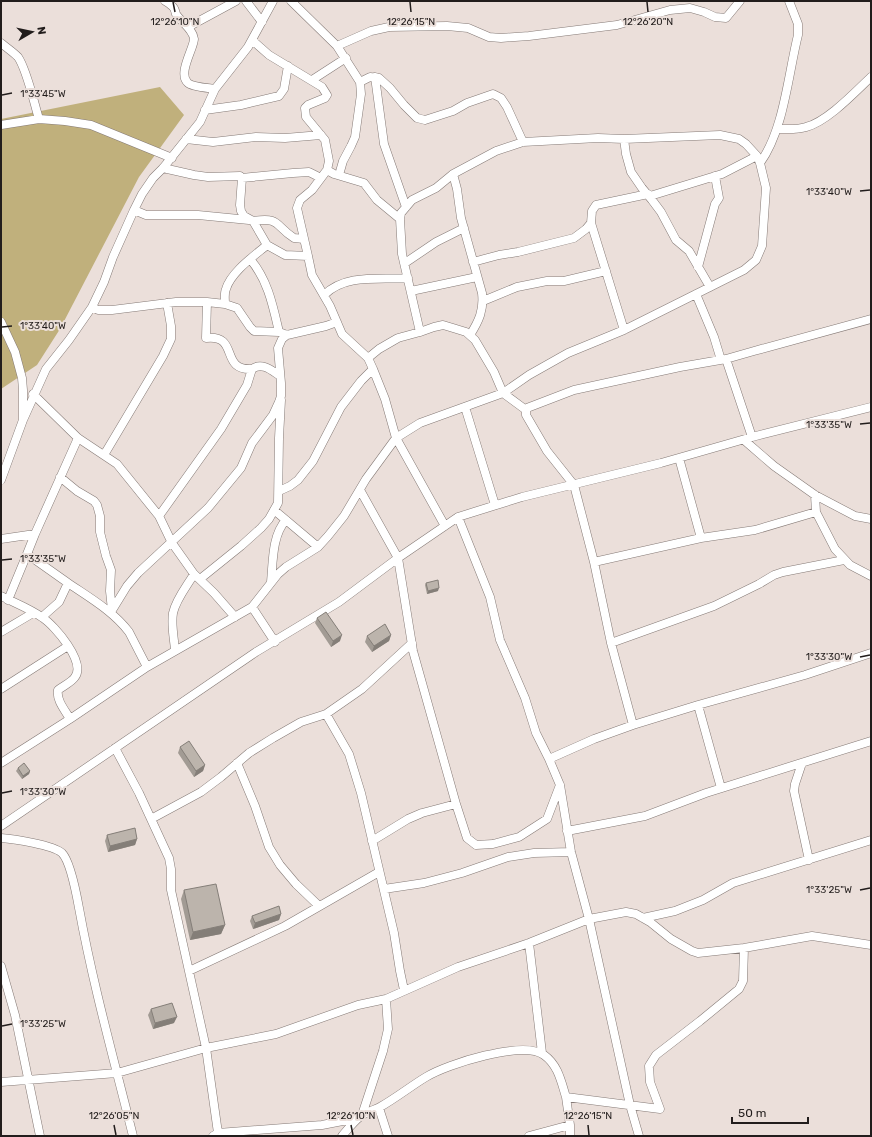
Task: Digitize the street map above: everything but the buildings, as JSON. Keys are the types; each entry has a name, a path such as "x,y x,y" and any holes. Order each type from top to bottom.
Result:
{"street":[{"path":"165,1 173,6 177,15 188,28 194,40 185,69 186,80 191,85 215,89"},
{"path":"188,28 236,1"},
{"path":"246,1 262,22"},
{"path":"1,480 33,394 46,369 92,307 142,194 153,178 172,158 200,122 215,89 252,40 273,1"},
{"path":"291,1 337,46 360,82 361,94 356,119 355,136 352,146 343,161 339,175"},
{"path":"337,46 371,31 390,27 447,26 468,28 489,37 501,38 617,25 670,10 690,8 715,17 726,18 740,1"},
{"path":"624,330 591,223 592,212 596,205 649,195 722,174 758,160 768,153 778,129 798,35 798,24 789,1"},
{"path":"252,40 269,55 322,87 327,95 325,98 308,105 305,108 306,117 325,140 329,161 327,170 312,190 300,200 297,208 312,275 324,295 342,334 368,358 385,399 396,438 445,526"},
{"path":"1,43 19,59 39,119"},
{"path":"312,80 346,58"},
{"path":"205,110 241,105 279,96 284,89 288,66"},
{"path":"360,82 370,77 379,78 417,118 425,120 452,112 467,103 493,94 501,98 507,107 523,142"},
{"path":"375,77 384,144 406,207"},
{"path":"778,129 797,129 816,124 871,77"},
{"path":"1,125 39,119 91,125 172,158"},
{"path":"186,139 213,142 256,137 285,138 321,135"},
{"path":"1,763 70,719 146,667 252,607 263,595 271,582 286,568 318,547 344,516 366,479 396,438 420,423 503,393 529,375 568,353 624,330 744,270 756,260 762,246 766,188 758,160 746,144 739,139 720,135 624,139 598,138 523,142 496,151 453,174 436,188 412,200 401,213 402,254 420,332"},
{"path":"624,139 631,172 661,212 676,240 689,251 710,287"},
{"path":"163,168 201,176 238,176 242,178 293,172 309,172 321,178"},
{"path":"327,170 364,183 377,200 400,219"},
{"path":"453,174 464,228 483,301 482,314 470,335"},
{"path":"698,267 715,204 719,198 715,176"},
{"path":"242,178 240,205 244,216 251,221 267,245 286,255 308,256"},
{"path":"134,210 146,215 198,215 251,221 270,220 278,224 294,238 304,238"},
{"path":"474,262 499,255 570,240 586,229 591,223"},
{"path":"405,263 436,242 464,228"},
{"path":"225,304 225,289 231,277 267,245"},
{"path":"250,259 257,267 268,290 279,332"},
{"path":"483,301 517,287 547,281 564,281 606,270"},
{"path":"411,291 477,277"},
{"path":"324,295 332,288 361,279 408,278"},
{"path":"696,294 724,360 748,439 774,466 815,495 855,516 871,519"},
{"path":"92,307 98,310 112,310 167,303 207,302 225,304 237,308 254,331 279,332 287,335"},
{"path":"207,302 206,338 215,337 221,340 226,345 237,367 244,370 252,369 258,366 267,367 280,376"},
{"path":"104,455 163,356 171,339 171,326 167,303"},
{"path":"526,410 527,408 574,390 680,367 724,360 754,350 871,320"},
{"path":"1,322 15,352 22,378 23,420"},
{"path":"175,650 172,623 173,612 178,601 197,576 241,546 261,528 278,503 281,396 278,348 282,339 287,335 337,322"},
{"path":"368,358 379,349 398,338 434,327 443,325 466,332 475,340 494,372 503,393 526,410 526,415 547,451 574,485 594,562 611,643 633,725"},
{"path":"160,516 221,430 247,385 252,369"},
{"path":"279,491 298,480 313,461 341,407 373,369"},
{"path":"33,394 78,438 117,464 160,516 172,543 197,576 214,592 235,617"},
{"path":"111,611 127,586 138,573 208,508 241,468 252,443 273,415 281,396"},
{"path":"465,407 495,505"},
{"path":"1,826 250,657 339,602 398,558 458,517 495,505 871,407"},
{"path":"70,719 60,701 57,692 75,678 78,670 77,664 68,646 50,624 42,617 4,598 27,554 34,534 78,438"},
{"path":"679,458 701,538"},
{"path":"60,477 77,491 94,501 97,505 100,516 100,532 111,570 111,611"},
{"path":"360,490 398,558 412,643 429,711 467,838 476,845 494,844 520,837 547,819 560,784"},
{"path":"815,495 816,512 834,549 850,565 871,576"},
{"path":"274,510 318,547"},
{"path":"594,562 701,538 756,530 816,512"},
{"path":"458,517 490,597 500,640 525,698 536,733 560,784 571,852 589,919 630,1105 639,1136"},
{"path":"271,582 277,536 281,525 286,520"},
{"path":"1,539 34,534"},
{"path":"27,554 111,611 129,632 146,667"},
{"path":"611,643 714,606 774,575 844,560"},
{"path":"42,617 59,602 68,583"},
{"path":"252,607 275,642"},
{"path":"1,632 33,613"},
{"path":"151,818 201,792 249,753 301,722 326,714 362,689 412,643"},
{"path":"1,689 68,646"},
{"path":"549,759 594,739 633,725 805,675 871,653"},
{"path":"698,705 721,788"},
{"path":"326,714 349,754 361,793 394,933 404,990"},
{"path":"567,831 645,816 721,788 871,741"},
{"path":"115,748 151,818 169,858 171,869 171,890 206,1048 216,1134 322,1125 360,1117 379,1108 428,1076 491,1054 519,1050 542,1054 556,1068 566,1097 570,1136"},
{"path":"237,763 255,806 269,847 280,865 296,884 319,906"},
{"path":"802,763 794,791 809,860"},
{"path":"372,841 408,818 456,804"},
{"path":"1,838 21,840 56,849 66,858 76,894 86,948 133,1136"},
{"path":"643,918 675,911 703,900 733,883 871,840"},
{"path":"384,889 424,883 462,873 508,857 534,853 571,852"},
{"path":"189,971 285,926 380,872"},
{"path":"1,1082 117,1073 206,1048 276,1034 358,1005 386,999 458,968 529,943 589,919 626,912 636,914 671,939 698,953 744,948 812,936 871,945"},
{"path":"529,943 542,1054"},
{"path":"566,1097 660,1109 650,1082 649,1066 656,1055 739,989 743,981 744,948"},
{"path":"1,966 15,1015 40,1136"},
{"path":"342,1136 360,1117 383,1051 388,1029 386,999"},
{"path":"379,1108 388,1136"},
{"path":"529,1136 570,1125"}],"shaded area":[{"path":"160,87 184,115 139,177 60,329 37,365 1,389 1,119"}]}
